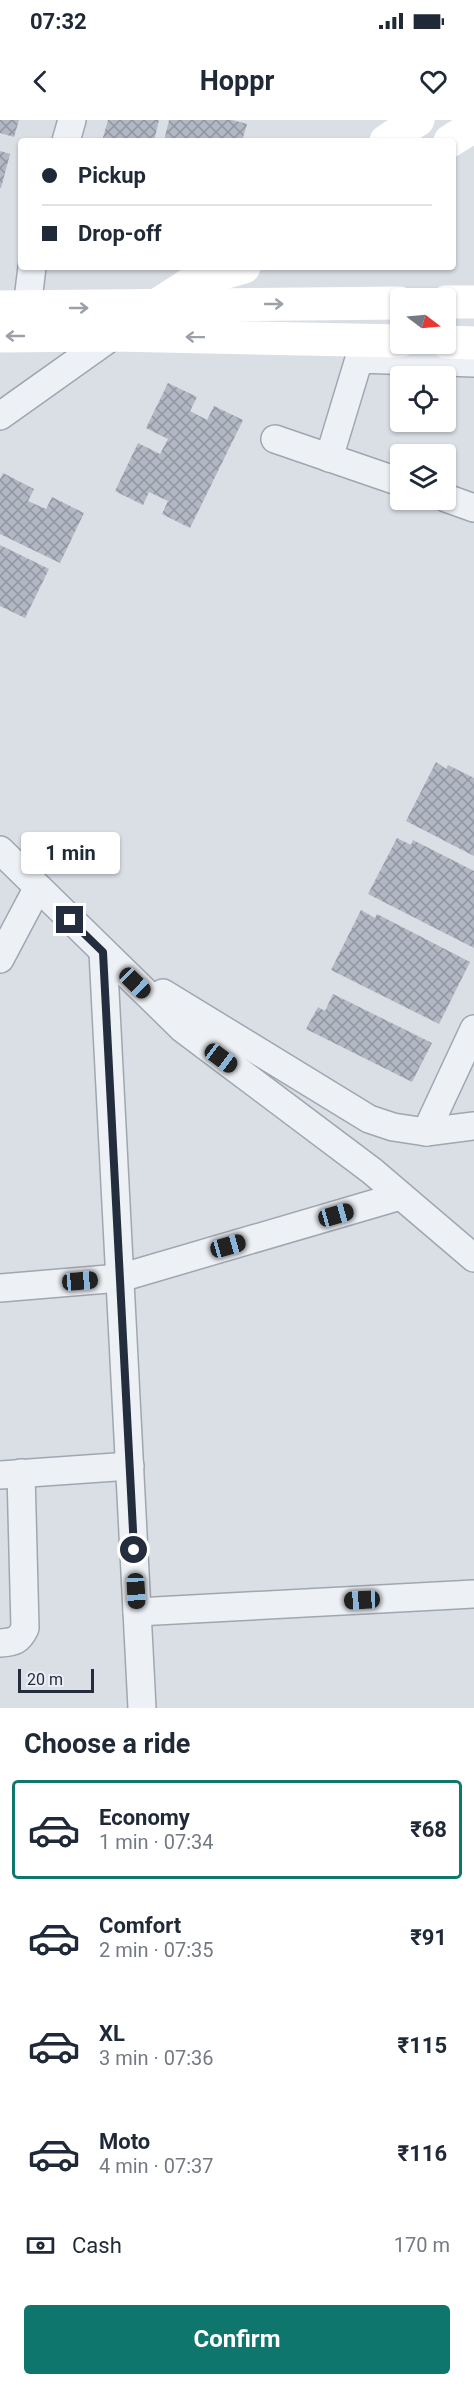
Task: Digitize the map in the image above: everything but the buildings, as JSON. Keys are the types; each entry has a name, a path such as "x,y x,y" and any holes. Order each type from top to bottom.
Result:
{"street":[{"path":"67,138 72,120"},
{"path":"391,138 418,120"},
{"path":"455,138 474,126"},
{"path":"31,270 14,308 390,303"},
{"path":"0,416 201,274 226,270"},
{"path":"456,302 474,302"},
{"path":"0,336 114,335 390,341"},
{"path":"456,342 474,343"},
{"path":"329,458 359,359 474,363"},
{"path":"275,439 390,479"},
{"path":"456,502 474,508"},
{"path":"0,850 183,1029 372,1171 474,1258"},
{"path":"0,959 38,889"},
{"path":"103,952 142,1708"},
{"path":"163,993 369,1119 393,1127 426,1132 474,1126"},
{"path":"426,1132 474,1029"},
{"path":"0,1288 120,1278 400,1196"},
{"path":"0,1642 14,1642 21,1637 25,1628 11,1474 130,1466"},
{"path":"137,1612 474,1594"}],"route":[{"path":"70,920 103,952 134,1550"}]}
